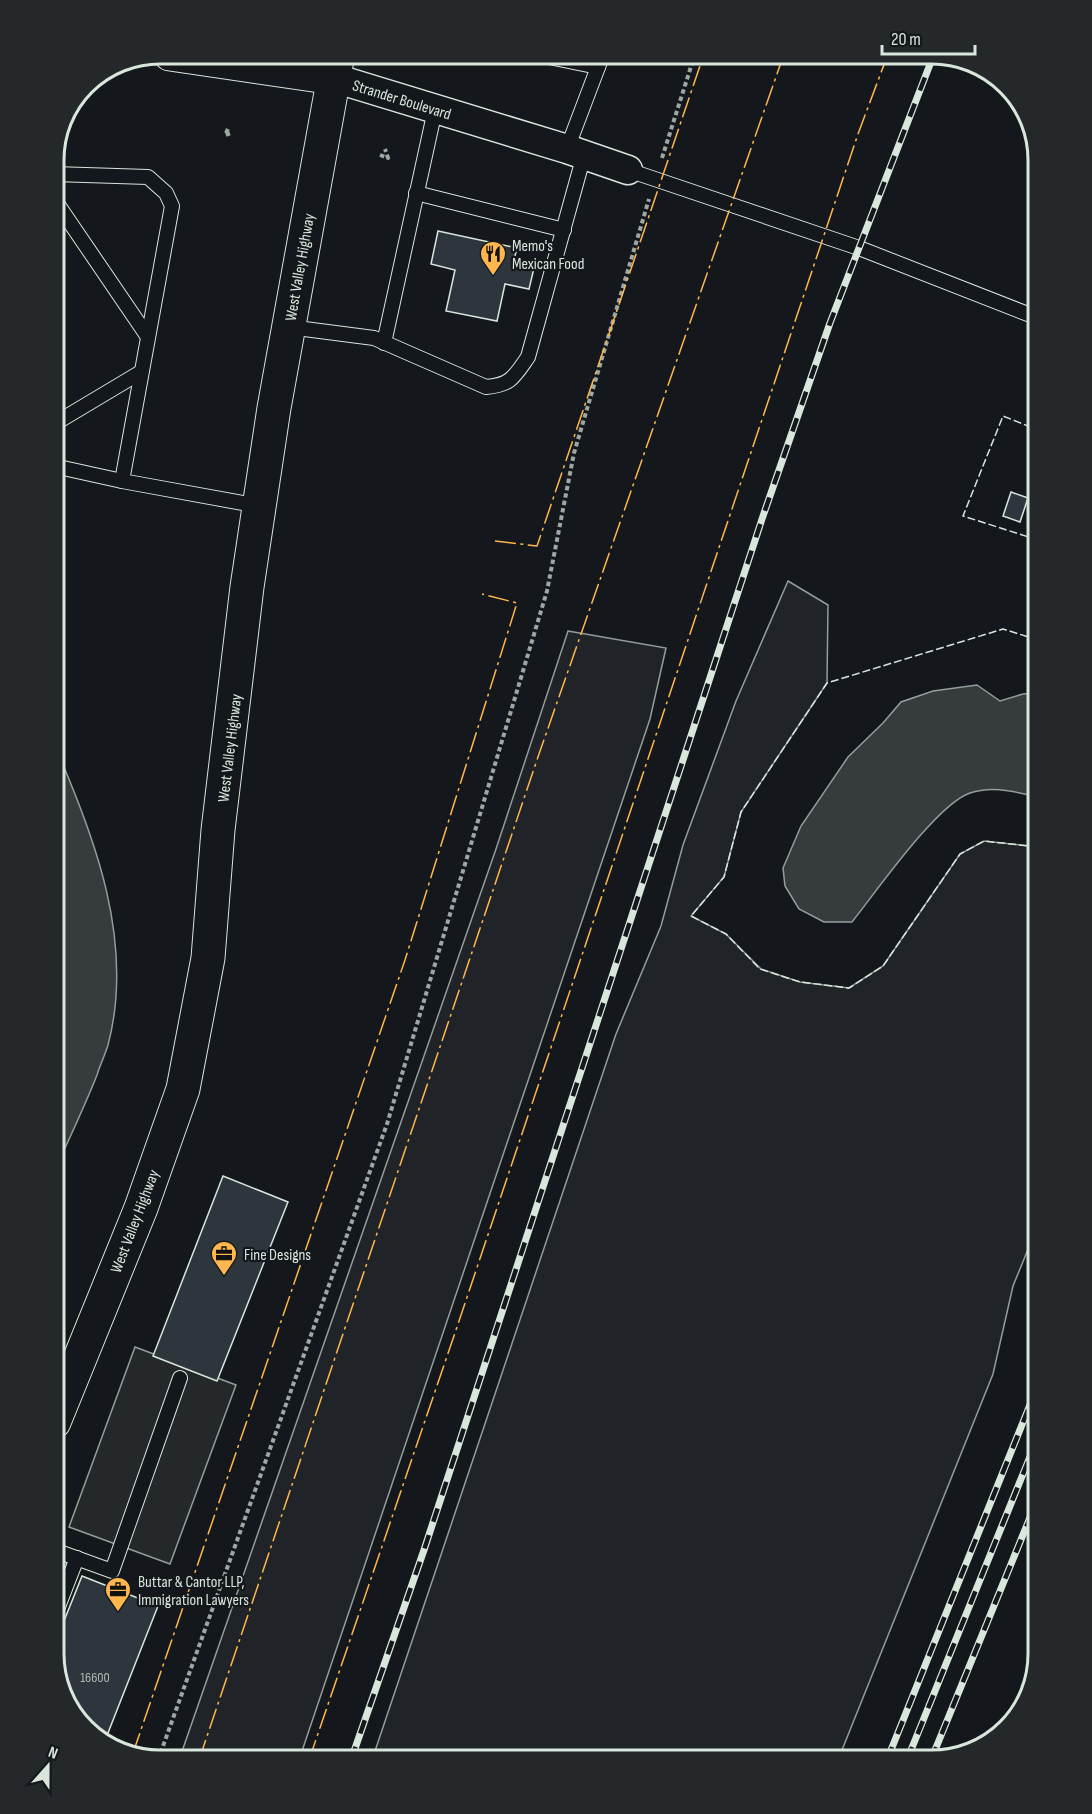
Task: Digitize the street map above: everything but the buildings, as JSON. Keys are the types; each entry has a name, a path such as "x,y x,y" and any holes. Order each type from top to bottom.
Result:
{"main road":[{"name":"Strander Boulevard","path":"311,64 336,66"},
{"name":"West Valley Highway","path":"64,1397 141,1208 183,1089 208,958 218,830 259,506 336,66"}],"street":[{"name":"Strander Boulevard","path":"336,66 435,110 628,170"}],"lane":[{"path":"289,327 374,338 486,387 503,386 514,376 528,357 564,230 576,152 600,65"},
{"path":"384,343 435,110"},
{"path":"628,170 859,248 1028,314"},
{"path":"65,174 148,177 166,193 172,206 122,481"},
{"path":"417,193 564,230"},
{"path":"65,215 148,337"},
{"path":"65,418 141,372"},
{"path":"65,468 259,506"},
{"path":"64,1554 112,1571 180,1378"},
{"path":"64,1591 77,1558"}],"path":[{"path":"162,1749 387,1124 547,591 574,453 655,179 692,65"},
{"path":"380,155 388,158 385,149"}],"shaded area":[{"path":"788,581 828,605 827,683 741,812 724,877 691,916 726,934 761,969 800,982 849,988 883,966 960,854 984,841 1028,846 1028,1249 1013,1286 993,1374 842,1750 376,1749 616,1034 661,926 683,845 736,701"},
{"path":"568,631 666,648 650,719 303,1749 183,1749 496,849"},
{"path":"977,685 1000,701 1028,694 1028,795 1004,790 987,790 970,793 956,800 924,831 852,922 824,922 799,909 785,886 783,868 801,826 848,757 901,702 933,691"},
{"path":"65,769 84,816 106,891 114,929 117,968 115,1007 108,1045 64,1149"},
{"path":"135,1347 236,1385 170,1564 69,1527"}],"railway":[{"path":"355,1749 424,1550 762,519 830,323 930,65"},
{"path":"891,1750 1028,1410"},
{"path":"911,1750 1028,1462"},
{"path":"935,1750 1028,1522"}],"fence":[{"path":"1028,426 1003,416 963,516 1028,537"},
{"path":"1028,637 1003,629 827,683 741,812 724,877 691,916 726,934 760,969 800,982 849,988 883,966 960,854 984,841 1028,846"}],"power":[{"path":"495,541 537,546 700,65"},
{"path":"203,1749 539,754 780,65"},
{"path":"313,1749 858,134 884,65"},
{"path":"135,1746 405,960 517,603 482,594"}],"place":[{"name":"Memo's Mexican Food","path":"493,277"},
{"name":"Fine Designs","path":"224,1277"},
{"name":"Buttar & Cantor LLP, Immigration Lawyers","path":"118,1613"}]}
